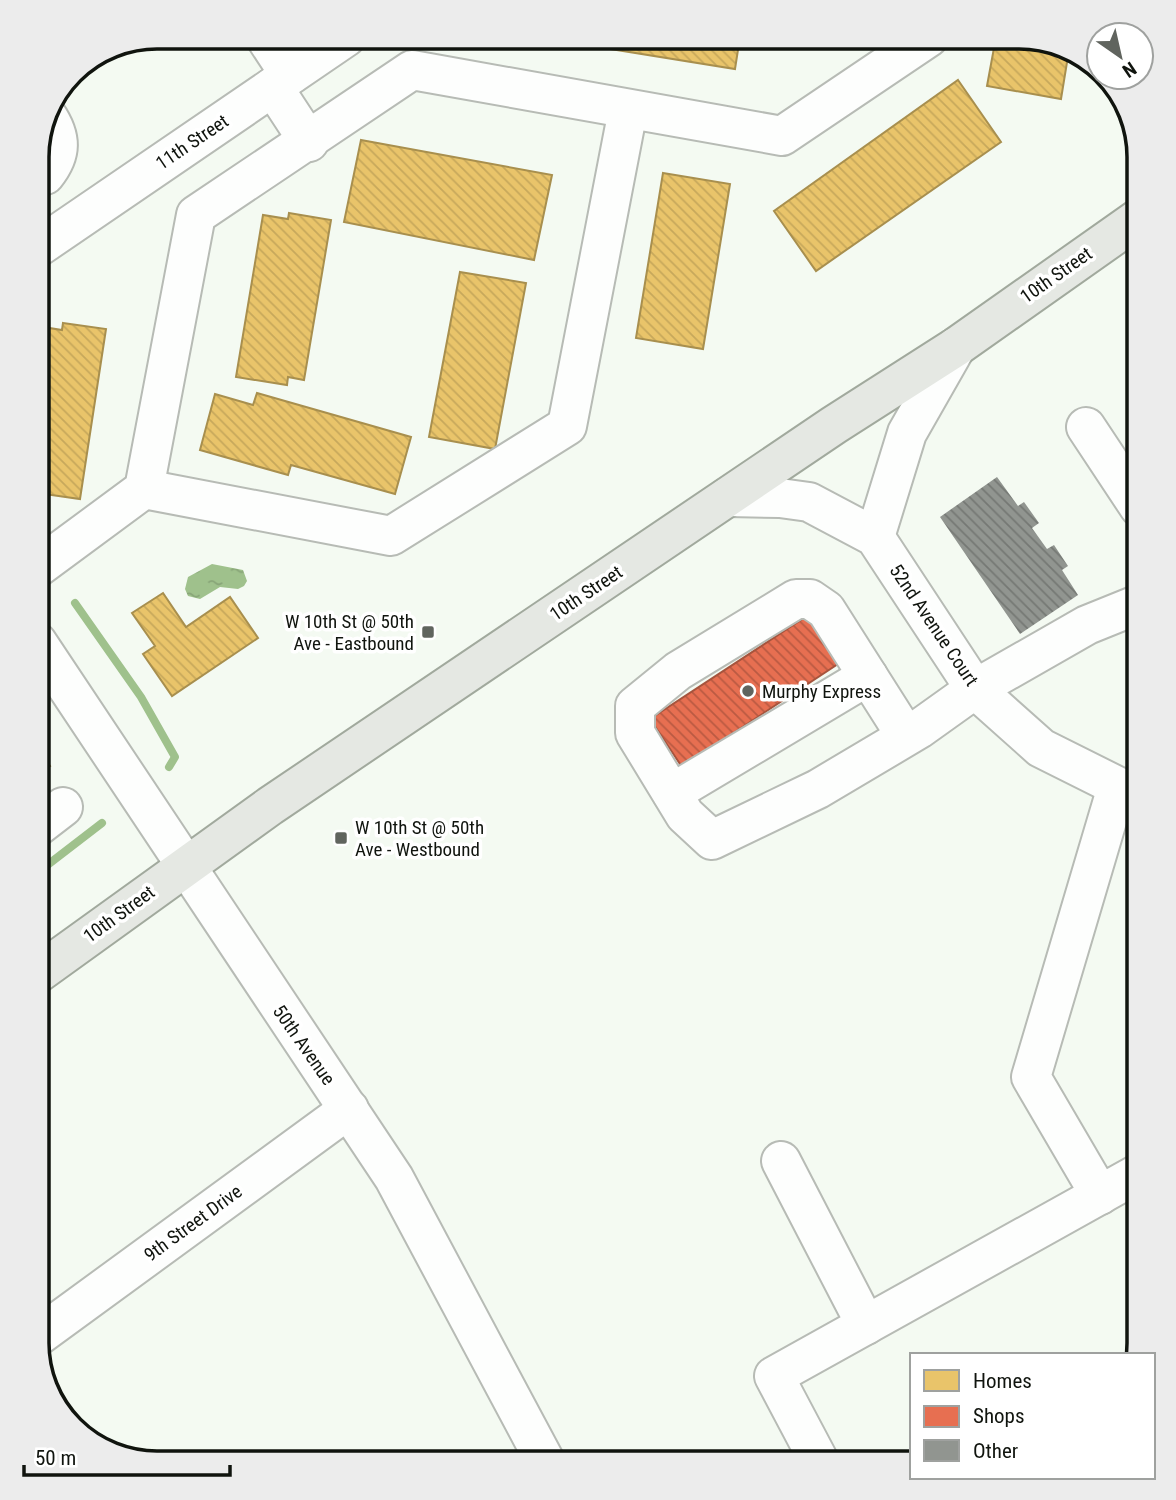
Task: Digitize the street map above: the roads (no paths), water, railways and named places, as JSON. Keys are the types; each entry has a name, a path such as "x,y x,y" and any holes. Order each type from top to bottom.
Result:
{"main road":[{"name":"10th Street","path":"49,965 184,866 729,497 956,347 1127,226"}],"street":[{"path":"269,49 309,142"},
{"name":"11th Street","path":"49,240 328,49"},
{"path":"49,559 144,489 197,215 309,142 412,70 782,136 911,49"},
{"path":"144,489 391,536 567,426 628,110"},
{"path":"49,169 57,160 59,143 54,126"},
{"path":"49,188 76,222"},
{"path":"875,537 907,432 956,347"},
{"path":"1086,427 1127,489"},
{"name":"52nd Avenue Court","path":"729,497 809,502 875,537 975,689 1041,748 1127,791"},
{"path":"906,736 826,610 810,598 796,599 678,671 635,706 635,733 685,815 712,840 818,789 906,736 975,689 1087,625 1127,609"},
{"name":"50th Avenue","path":"49,660 394,1178 540,1451"},
{"path":"672,793 868,676"},
{"path":"1100,1195 1031,1077 1127,795"},
{"name":"9th Street Drive","path":"49,1328 349,1109"},
{"path":"781,1161 866,1325"},
{"path":"814,1451 774,1376 1127,1180"}],"water":[{"path":"212,564 243,570 247,581 238,589 220,587 200,599 188,596 185,589 188,577"}],"waterway":[{"path":"75,603 141,697 175,757 169,767"},
{"path":"49,864 102,823"}],"place":[{"name":"W 10th St @ 50th Ave - Eastbound","path":"428,632"},
{"name":"Murphy Express","path":"748,691"},
{"name":"W 10th St @ 50th Ave - Westbound","path":"341,838"}]}
